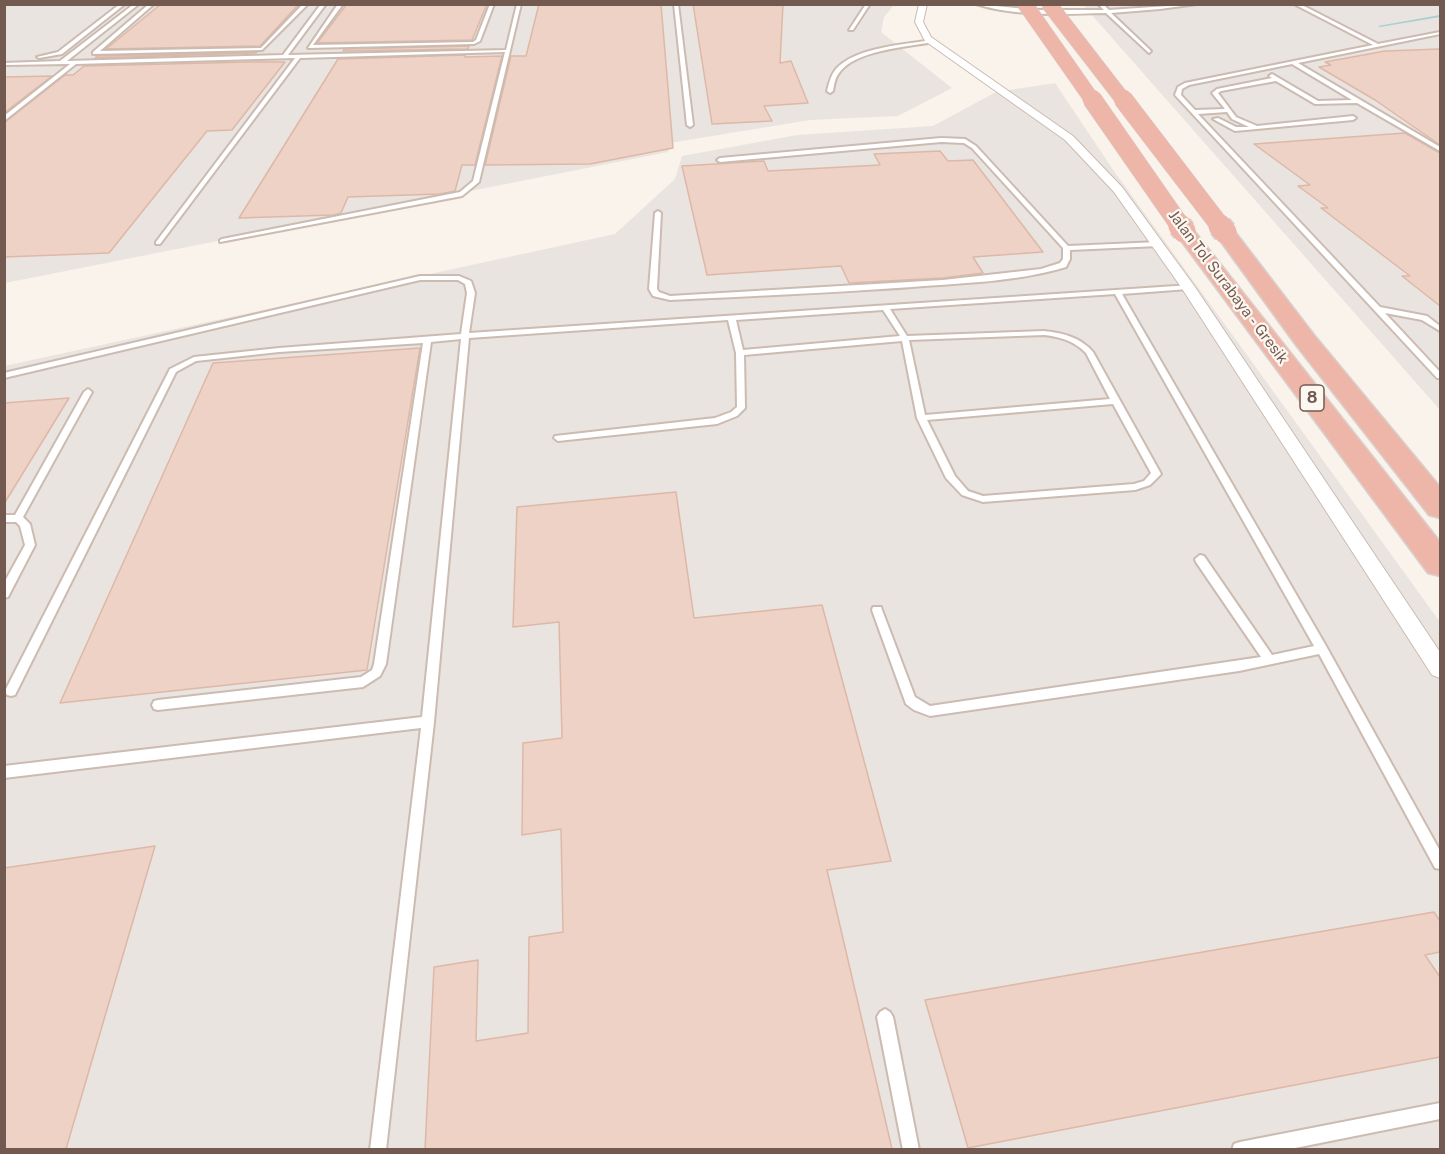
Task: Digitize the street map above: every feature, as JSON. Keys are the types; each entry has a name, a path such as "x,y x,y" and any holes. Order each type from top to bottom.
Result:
{"highway":[{"name":"Jalan Tol Surabaya - Gresik","path":"1025,4 1184,231 1440,564"},
{"name":"Jalan Tol Surabaya - Gresik","path":"1049,4 1226,232 1305,340 1440,507"}],"street":[{"path":"923,4 918,17 919,27 931,41 1089,154 1159,244 1440,669"}],"lane":[{"path":"4,58 59,54 123,4"},
{"path":"61,63 137,4"},
{"path":"152,4 95,53 262,49 305,6 341,5"},
{"path":"341,5 310,47 394,47 476,43 492,4"},
{"path":"222,241 447,198 466,191 476,182 519,4"},
{"path":"676,4 690,125"},
{"path":"851,29 868,4"},
{"path":"978,4 1011,10 1107,13 1140,12 1195,4"},
{"path":"1100,4 1149,52"},
{"path":"1296,4 1376,45"},
{"path":"284,57 323,5"},
{"path":"113,12 143,12"},
{"path":"1440,33 1187,84 1180,88 1178,94 1440,376"},
{"path":"830,91 833,77 848,62 868,54 931,41"},
{"path":"391,54 394,47"},
{"path":"4,64 506,51"},
{"path":"168,60 174,52"},
{"path":"158,243 298,57"},
{"path":"4,119 74,62"},
{"path":"1292,62 1440,149"},
{"path":"1259,69 1317,103 1360,101"},
{"path":"1256,128 1226,111 1215,95 1216,90 1277,79"},
{"path":"1195,112 1226,111"},
{"path":"1203,120 1234,117"},
{"path":"1216,119 1235,129 1353,118"},
{"path":"658,213 653,289 656,294 670,298 995,278 1051,271 1063,266 1067,259 1066,248 974,147 965,141 941,140 720,160"},
{"path":"1066,248 1159,244"},
{"path":"4,376 420,278 459,278 468,283 471,293 428,722 378,1149"},
{"path":"10,691 173,371 194,359 465,336 732,320 1188,287"},
{"path":"1117,292 1322,650 1440,863"},
{"path":"740,352 905,338 1044,333 1065,335 1081,343 1089,352 1156,474 1147,483 1135,487 983,499 965,493 951,478 921,418 905,338 885,309"},
{"path":"1378,309 1424,318 1440,329"},
{"path":"558,438 727,418 741,408 740,352 732,320"},
{"path":"158,705 363,682 376,673 380,664 427,340"},
{"path":"18,518 88,392"},
{"path":"921,418 1116,401"},
{"path":"4,519 18,518 25,524 30,545 4,594"},
{"path":"1200,560 1269,660"},
{"path":"877,610 910,700 930,711 1239,666 1322,650"},
{"path":"4,772 428,722"},
{"path":"885,1017 911,1149"},
{"path":"1239,1149 1440,1112"}],"shaded area":[{"path":"5,5 894,5 884,17 881,32 952,88 898,116 810,120 670,143 668,152 5,283"},
{"path":"1083,5 1440,5 1440,410"},
{"path":"1055,83 1114,171 1440,622 1440,1149 5,1149 4,366 615,234 675,179 682,156 797,135 933,126 996,92"}],"building":[{"path":"161,4 299,4 260,46 106,49"},
{"path":"347,4 487,4 472,40 317,43"},
{"path":"539,4 661,4 673,148 590,164 485,165 511,56 526,56"},
{"path":"693,4 783,4 780,63 791,61 808,103 764,106 772,121 712,124"},
{"path":"469,46 468,49 343,51 344,49"},
{"path":"1440,49 1440,145 1375,100 1319,67 1331,65 1325,62 1385,51"},
{"path":"256,53 95,58 97,56"},
{"path":"465,55 465,57 502,56 475,165 462,165 455,191 440,194 348,197 341,213 334,215 239,218 338,59"},
{"path":"285,62 232,130 207,131 109,253 4,257 4,123 65,75 73,75 84,66"},
{"path":"52,76 4,113 4,77"},
{"path":"1405,133 1440,153 1440,306 1402,276 1410,276 1321,208 1328,208 1298,186 1310,185 1254,144"},
{"path":"940,151 948,161 973,160 1043,252 973,257 983,273 943,278 849,283 841,266 707,275 682,166 764,161 768,171 880,165 874,154"},
{"path":"420,348 367,670 60,703 213,363"},
{"path":"69,398 4,504 4,403"},
{"path":"676,492 694,618 822,605 891,861 827,870 892,1149 425,1149 434,967 478,960 476,1041 528,1033 529,937 563,932 561,829 522,835 523,743 562,738 559,622 513,627 517,507"},
{"path":"155,846 66,1149 4,1149 4,868"},
{"path":"1434,912 1440,921 1440,952 1425,955 1440,977 1440,1057 968,1148 925,1000"}],"waterway":[{"path":"1380,26 1440,16"}]}
